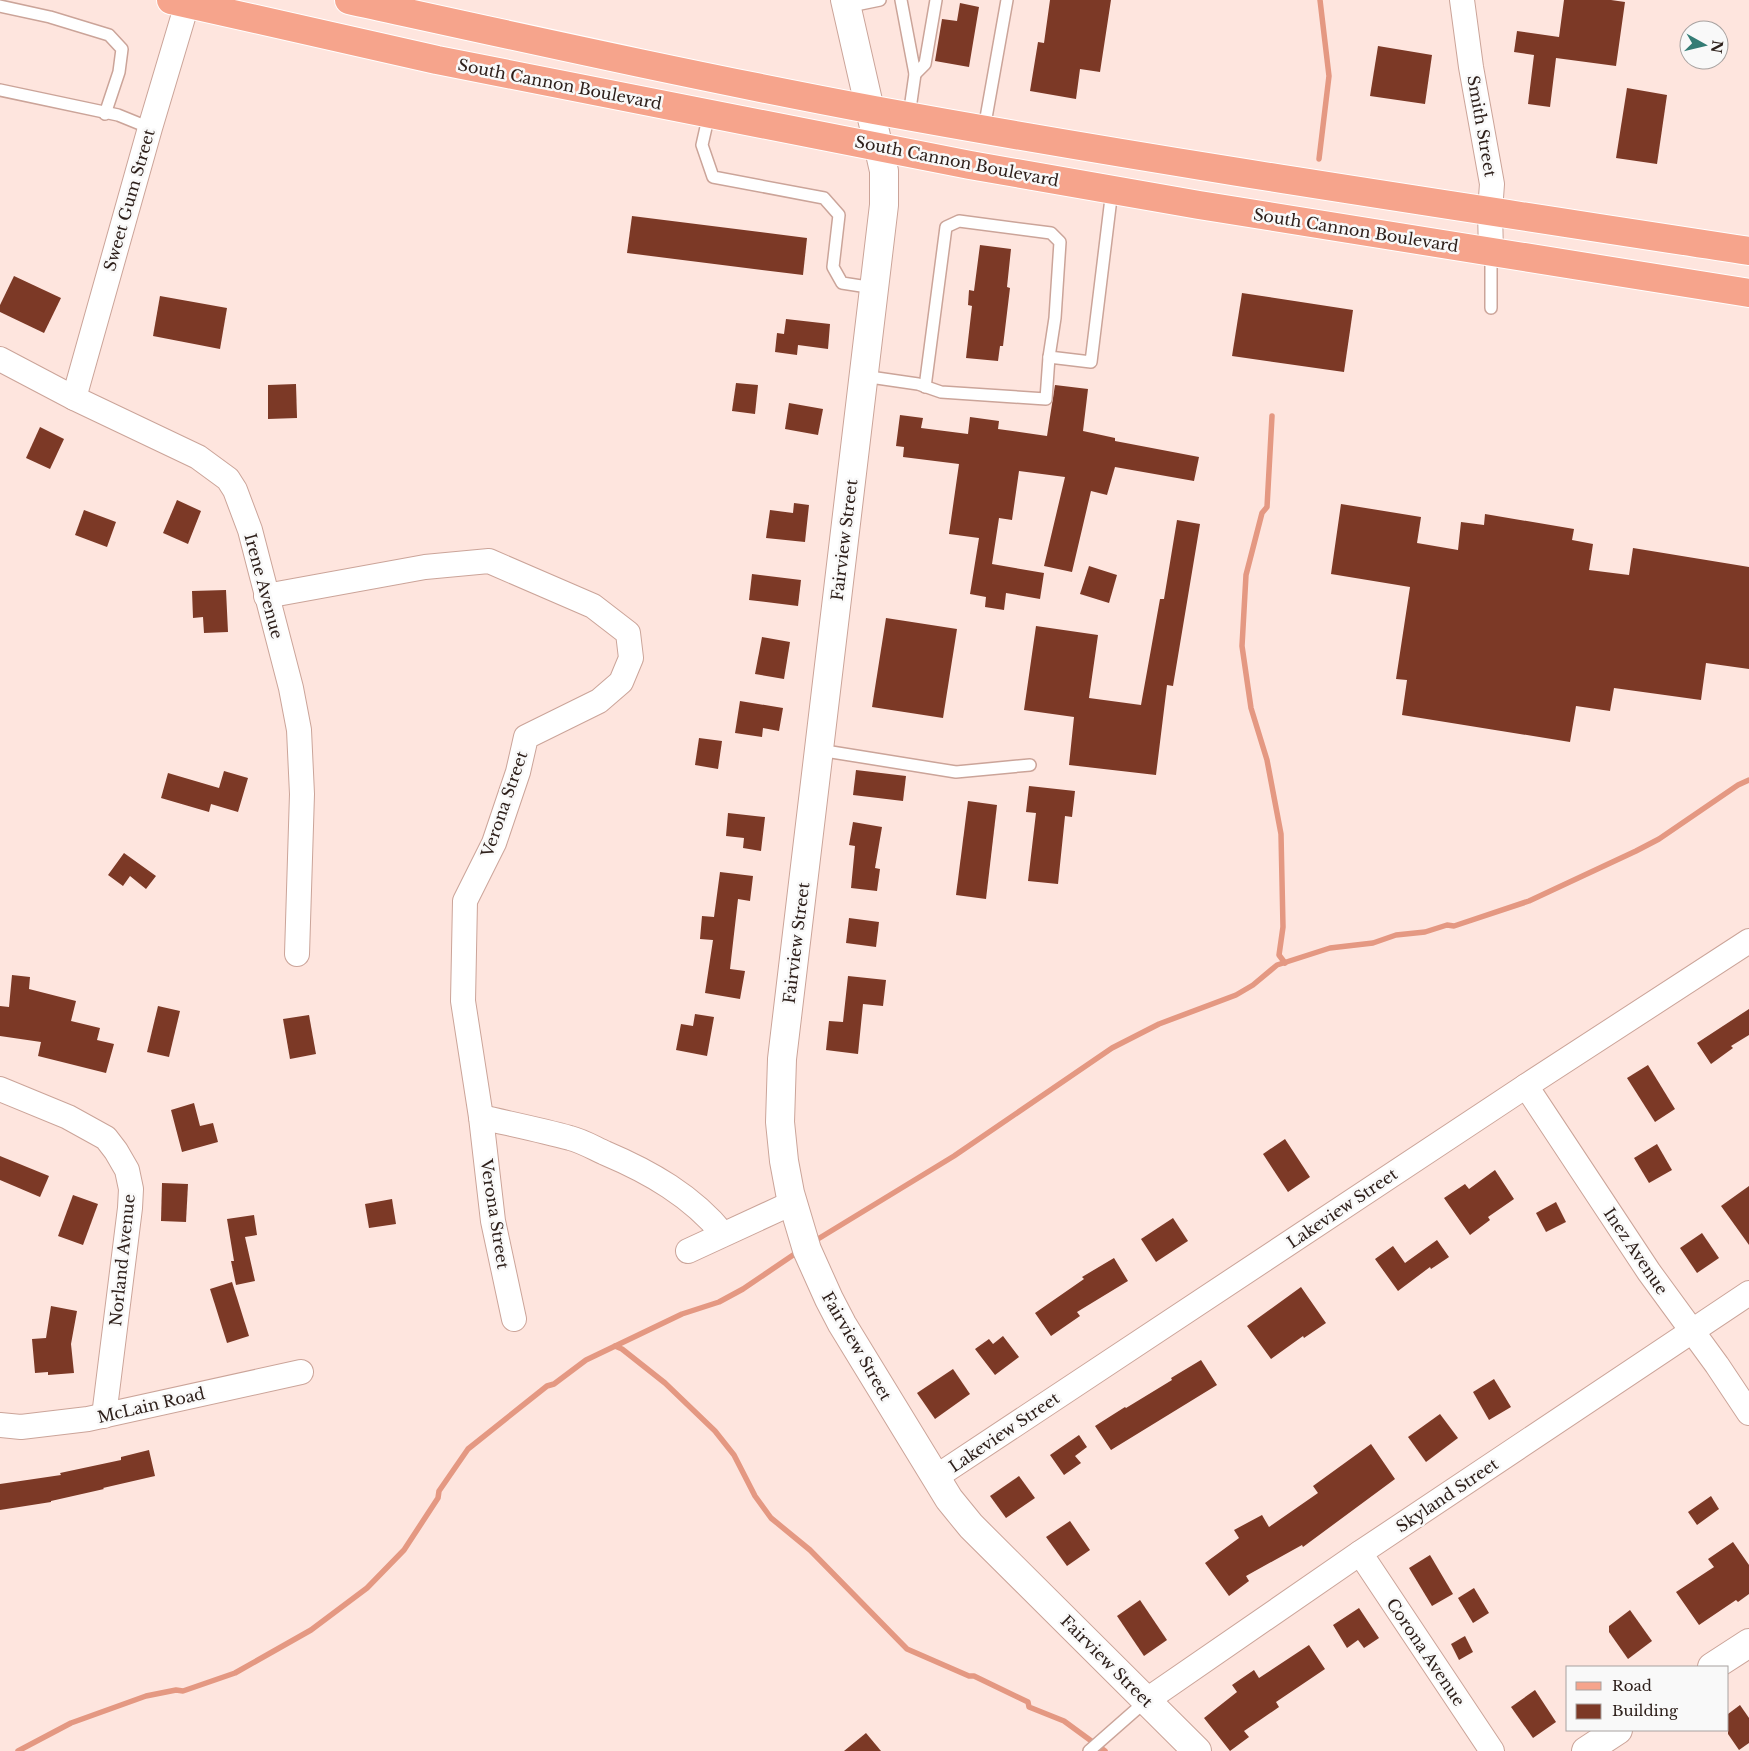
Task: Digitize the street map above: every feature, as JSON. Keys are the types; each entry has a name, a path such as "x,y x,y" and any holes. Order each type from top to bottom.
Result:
{"main road":[{"path":"349,0 738,84 908,116 1081,146 1749,252"},
{"name":"South Cannon Boulevard","path":"179,2 438,60 878,147 1112,190 1749,293"}],"street":[{"name":"Smith Street","path":"1462,0 1471,67 1492,184 1490,211 1491,252"},
{"name":"Sweet Gum Street","path":"74,398 150,128 179,2"},
{"name":"Fairview Street","path":"846,4 884,171 884,205 781,1073 781,1130 786,1175 802,1236 823,1287 847,1332 949,1499 971,1526 1197,1751"},
{"name":"Irene Avenue","path":"0,359 74,398 198,457 228,479 235,490 250,530 291,688 299,730 302,794 297,954"},
{"name":"Verona Street","path":"266,596 425,567 489,561 593,606 628,633 631,658 621,682 599,702 526,737 518,772 494,844 465,901 463,1001 481,1117 493,1221 514,1319"},
{"name":"Lakeview Street","path":"936,1477 1526,1086 1749,941"},
{"name":"Inez Avenue","path":"1526,1086 1649,1272 1749,1413"},
{"name":"Norland Avenue","path":"0,1089 68,1117 106,1138 127,1170 130,1208 104,1416"},
{"path":"481,1117 572,1138 634,1165 656,1177 685,1198 724,1234"},
{"path":"688,1251 792,1203"},
{"name":"Skyland Street","path":"1147,1700 1360,1553 1749,1293"},
{"name":"McLain Road","path":"0,1425 21,1427 104,1416 301,1372"},
{"name":"Corona Avenue","path":"1360,1553 1492,1751"},
{"path":"1714,1666 1749,1643"},
{"path":"1586,1751 1616,1731"}],"lane":[{"path":"846,4 880,0"},
{"path":"901,0 915,74 908,116"},
{"path":"915,74 925,64 936,0"},
{"path":"984,129 1007,0"},
{"path":"0,6 40,15 109,36 122,50 119,72 105,114"},
{"path":"0,90 105,114 118,115 150,128"},
{"path":"709,114 702,145 713,177 824,198 839,214 833,268 842,283 874,288"},
{"path":"1049,357 1091,362 1112,190"},
{"path":"864,376 918,384 925,387 942,392 1046,399 1049,357 1055,318 1060,242 1051,233 959,221 946,227 925,387"},
{"path":"1491,252 1492,308"},
{"path":"819,750 956,772 1030,765"},
{"path":"1088,1751 1147,1700"}],"building":[{"path":"1050,0 1111,0 1100,72 1080,69 1076,99 1030,91 1038,42 1044,43"},
{"path":"1564,0 1611,0 1625,2 1616,66 1556,58 1550,107 1528,104 1534,55 1514,52 1517,31 1559,37"},
{"path":"960,3 979,7 969,67 935,61 942,19 957,21"},
{"path":"1378,46 1432,55 1425,104 1370,96"},
{"path":"1627,88 1667,95 1657,164 1616,158"},
{"path":"632,216 807,238 803,275 627,253"},
{"path":"980,245 1011,249 1007,287 1010,288 1003,346 1000,346 998,361 966,358 972,306 968,305 969,290 974,291"},
{"path":"14,276 61,298 44,333 0,312 0,305"},
{"path":"1242,293 1353,310 1344,372 1232,356"},
{"path":"160,296 227,308 220,349 153,336"},
{"path":"786,319 830,324 828,349 798,345 797,355 775,352 777,333 784,334"},
{"path":"736,383 758,385 755,414 732,411"},
{"path":"296,384 297,418 268,419 268,385"},
{"path":"1055,385 1088,389 1083,431 1115,438 1115,441 1199,457 1194,481 1115,467 1107,495 1091,491 1072,572 1044,566 1065,477 1019,471 1012,520 999,518 992,564 1044,573 1040,599 1006,593 1004,610 985,607 986,597 970,594 979,538 949,534 959,464 903,457 904,447 896,446 900,415 923,418 921,428 968,434 970,417 999,421 998,429 1047,436"},
{"path":"789,403 823,409 818,435 785,429"},
{"path":"40,427 64,439 50,469 26,458"},
{"path":"177,500 201,511 188,544 163,533"},
{"path":"794,503 809,505 805,542 766,538 770,510 793,513"},
{"path":"1341,504 1421,517 1417,543 1458,550 1461,522 1484,525 1485,514 1574,529 1572,540 1593,544 1589,570 1629,575 1633,548 1749,567 1749,669 1706,663 1701,700 1614,688 1610,711 1576,706 1570,742 1402,715 1407,680 1396,679 1410,587 1331,574"},
{"path":"84,510 116,522 107,547 75,535"},
{"path":"1177,520 1200,524 1173,686 1167,685 1156,775 1069,765 1074,717 1024,710 1036,626 1098,635 1089,698 1141,705 1160,599 1164,599"},
{"path":"1089,566 1117,575 1109,603 1080,594"},
{"path":"752,574 801,580 798,606 749,600"},
{"path":"226,590 228,632 204,633 203,617 193,618 192,591"},
{"path":"886,618 957,629 943,718 872,707"},
{"path":"762,637 790,642 784,679 755,674"},
{"path":"740,701 783,708 779,731 763,728 762,737 735,733"},
{"path":"699,738 722,741 718,769 695,765"},
{"path":"856,770 906,776 903,801 853,795"},
{"path":"224,771 248,778 238,812 211,804 209,812 161,798 168,773 219,788"},
{"path":"1029,786 1075,791 1072,817 1065,816 1058,884 1028,881 1036,813 1026,812"},
{"path":"968,801 997,805 986,899 956,895"},
{"path":"728,813 765,817 761,851 743,848 744,838 726,836"},
{"path":"853,822 882,827 875,868 880,869 877,891 851,888 855,846 849,845"},
{"path":"124,853 156,876 146,889 130,876 123,886 108,875"},
{"path":"720,872 753,876 750,901 738,899 730,969 745,971 740,999 705,993 713,940 700,939 702,916 714,917"},
{"path":"849,918 879,922 876,947 846,943"},
{"path":"12,975 30,977 29,989 76,1001 71,1021 100,1028 97,1040 114,1044 106,1073 38,1056 41,1042 0,1036 0,1006 9,1007"},
{"path":"848,976 886,980 883,1006 863,1004 858,1054 826,1050 829,1021 843,1022"},
{"path":"158,1006 180,1011 169,1057 147,1052"},
{"path":"1749,1009 1749,1035 1731,1046 1733,1048 1711,1064 1697,1043"},
{"path":"695,1014 714,1017 707,1056 676,1050 681,1024 693,1026"},
{"path":"309,1015 316,1054 290,1059 283,1019"},
{"path":"1648,1065 1675,1109 1655,1122 1627,1078"},
{"path":"194,1103 200,1126 213,1123 218,1142 182,1152 171,1110"},
{"path":"1285,1139 1310,1177 1288,1192 1263,1154"},
{"path":"1657,1144 1672,1170 1649,1183 1634,1158"},
{"path":"0,1156 49,1176 40,1197 0,1180"},
{"path":"1495,1170 1514,1199 1488,1217 1490,1220 1470,1235 1444,1198 1465,1184 1469,1189"},
{"path":"162,1183 188,1184 186,1222 161,1221"},
{"path":"1749,1186 1749,1245 1721,1206"},
{"path":"73,1195 98,1204 83,1245 58,1236"},
{"path":"392,1199 396,1224 369,1228 365,1204"},
{"path":"1556,1202 1566,1222 1546,1232 1536,1213"},
{"path":"254,1215 257,1235 245,1237 255,1281 236,1285 231,1261 234,1261 227,1219"},
{"path":"1173,1218 1188,1241 1156,1262 1141,1239"},
{"path":"1702,1233 1719,1258 1697,1273 1680,1248"},
{"path":"1437,1240 1449,1257 1431,1269 1430,1267 1398,1291 1375,1259 1393,1246 1405,1263"},
{"path":"1114,1258 1128,1281 1077,1312 1080,1316 1051,1336 1035,1313 1084,1279 1082,1277"},
{"path":"232,1282 249,1336 227,1343 210,1289"},
{"path":"1301,1287 1326,1323 1304,1338 1303,1336 1271,1359 1247,1326"},
{"path":"51,1306 77,1311 71,1344 74,1373 48,1375 48,1372 35,1373 32,1339 46,1338"},
{"path":"1003,1336 1019,1357 995,1375 975,1349 989,1339 993,1344"},
{"path":"1201,1360 1217,1385 1111,1450 1095,1426 1172,1380 1171,1378"},
{"path":"953,1369 970,1394 935,1419 917,1393"},
{"path":"1494,1379 1511,1407 1489,1420 1473,1392"},
{"path":"1440,1414 1458,1438 1426,1462 1408,1437"},
{"path":"1079,1435 1087,1447 1075,1456 1081,1463 1064,1475 1050,1455"},
{"path":"1371,1444 1395,1479 1303,1547 1302,1545 1246,1576 1249,1581 1229,1596 1205,1563 1239,1538 1234,1530 1262,1515 1269,1527 1318,1493 1313,1486"},
{"path":"149,1450 155,1476 51,1502 0,1510 0,1484 61,1475 60,1473 121,1460 121,1457"},
{"path":"1019,1476 1035,1498 1006,1518 990,1496"},
{"path":"1711,1496 1719,1509 1697,1525 1688,1512"},
{"path":"1070,1521 1090,1550 1067,1566 1046,1537"},
{"path":"1733,1542 1749,1565 1749,1594 1738,1602 1736,1600 1699,1625 1676,1592 1714,1567 1708,1559"},
{"path":"1430,1555 1453,1594 1432,1606 1409,1568"},
{"path":"1474,1588 1489,1613 1473,1623 1458,1598"},
{"path":"1140,1600 1167,1640 1144,1656 1117,1616"},
{"path":"1359,1608 1379,1638 1364,1648 1358,1640 1347,1648 1333,1625"},
{"path":"1630,1610 1652,1641 1628,1659 1609,1632 1609,1626"},
{"path":"1465,1636 1473,1652 1459,1660 1451,1644"},
{"path":"1309,1645 1325,1669 1276,1702 1279,1707 1244,1731 1249,1737 1230,1751 1204,1718 1237,1692 1232,1685 1254,1670 1259,1678"},
{"path":"1535,1690 1556,1722 1533,1738 1511,1707"},
{"path":"1740,1705 1749,1718 1749,1743 1739,1750 1728,1734 1729,1713"},
{"path":"866,1733 881,1751 844,1751"}],"waterway":[{"path":"1319,159 1329,76 1320,0"},
{"path":"1272,416 1267,507 1262,513 1246,575 1242,646 1251,708 1267,760 1281,834 1283,927 1279,955 1285,963"},
{"path":"813,1242 954,1156 1112,1048 1159,1024 1236,995 1253,985 1277,965 1330,948 1373,943 1396,935 1425,932 1447,925 1454,926 1529,901 1659,839 1738,785 1749,780"},
{"path":"18,1751 71,1723 146,1696 176,1690 183,1691 235,1673 311,1630 367,1588 404,1550 438,1498 439,1491 468,1449 547,1386 554,1384 586,1360 682,1314 719,1302 743,1289 799,1251"},
{"path":"615,1346 622,1349 665,1383 715,1431 734,1455 755,1496 771,1518 810,1550 907,1649 969,1676 974,1676 1028,1702 1029,1707 1064,1721 1105,1751"}]}
